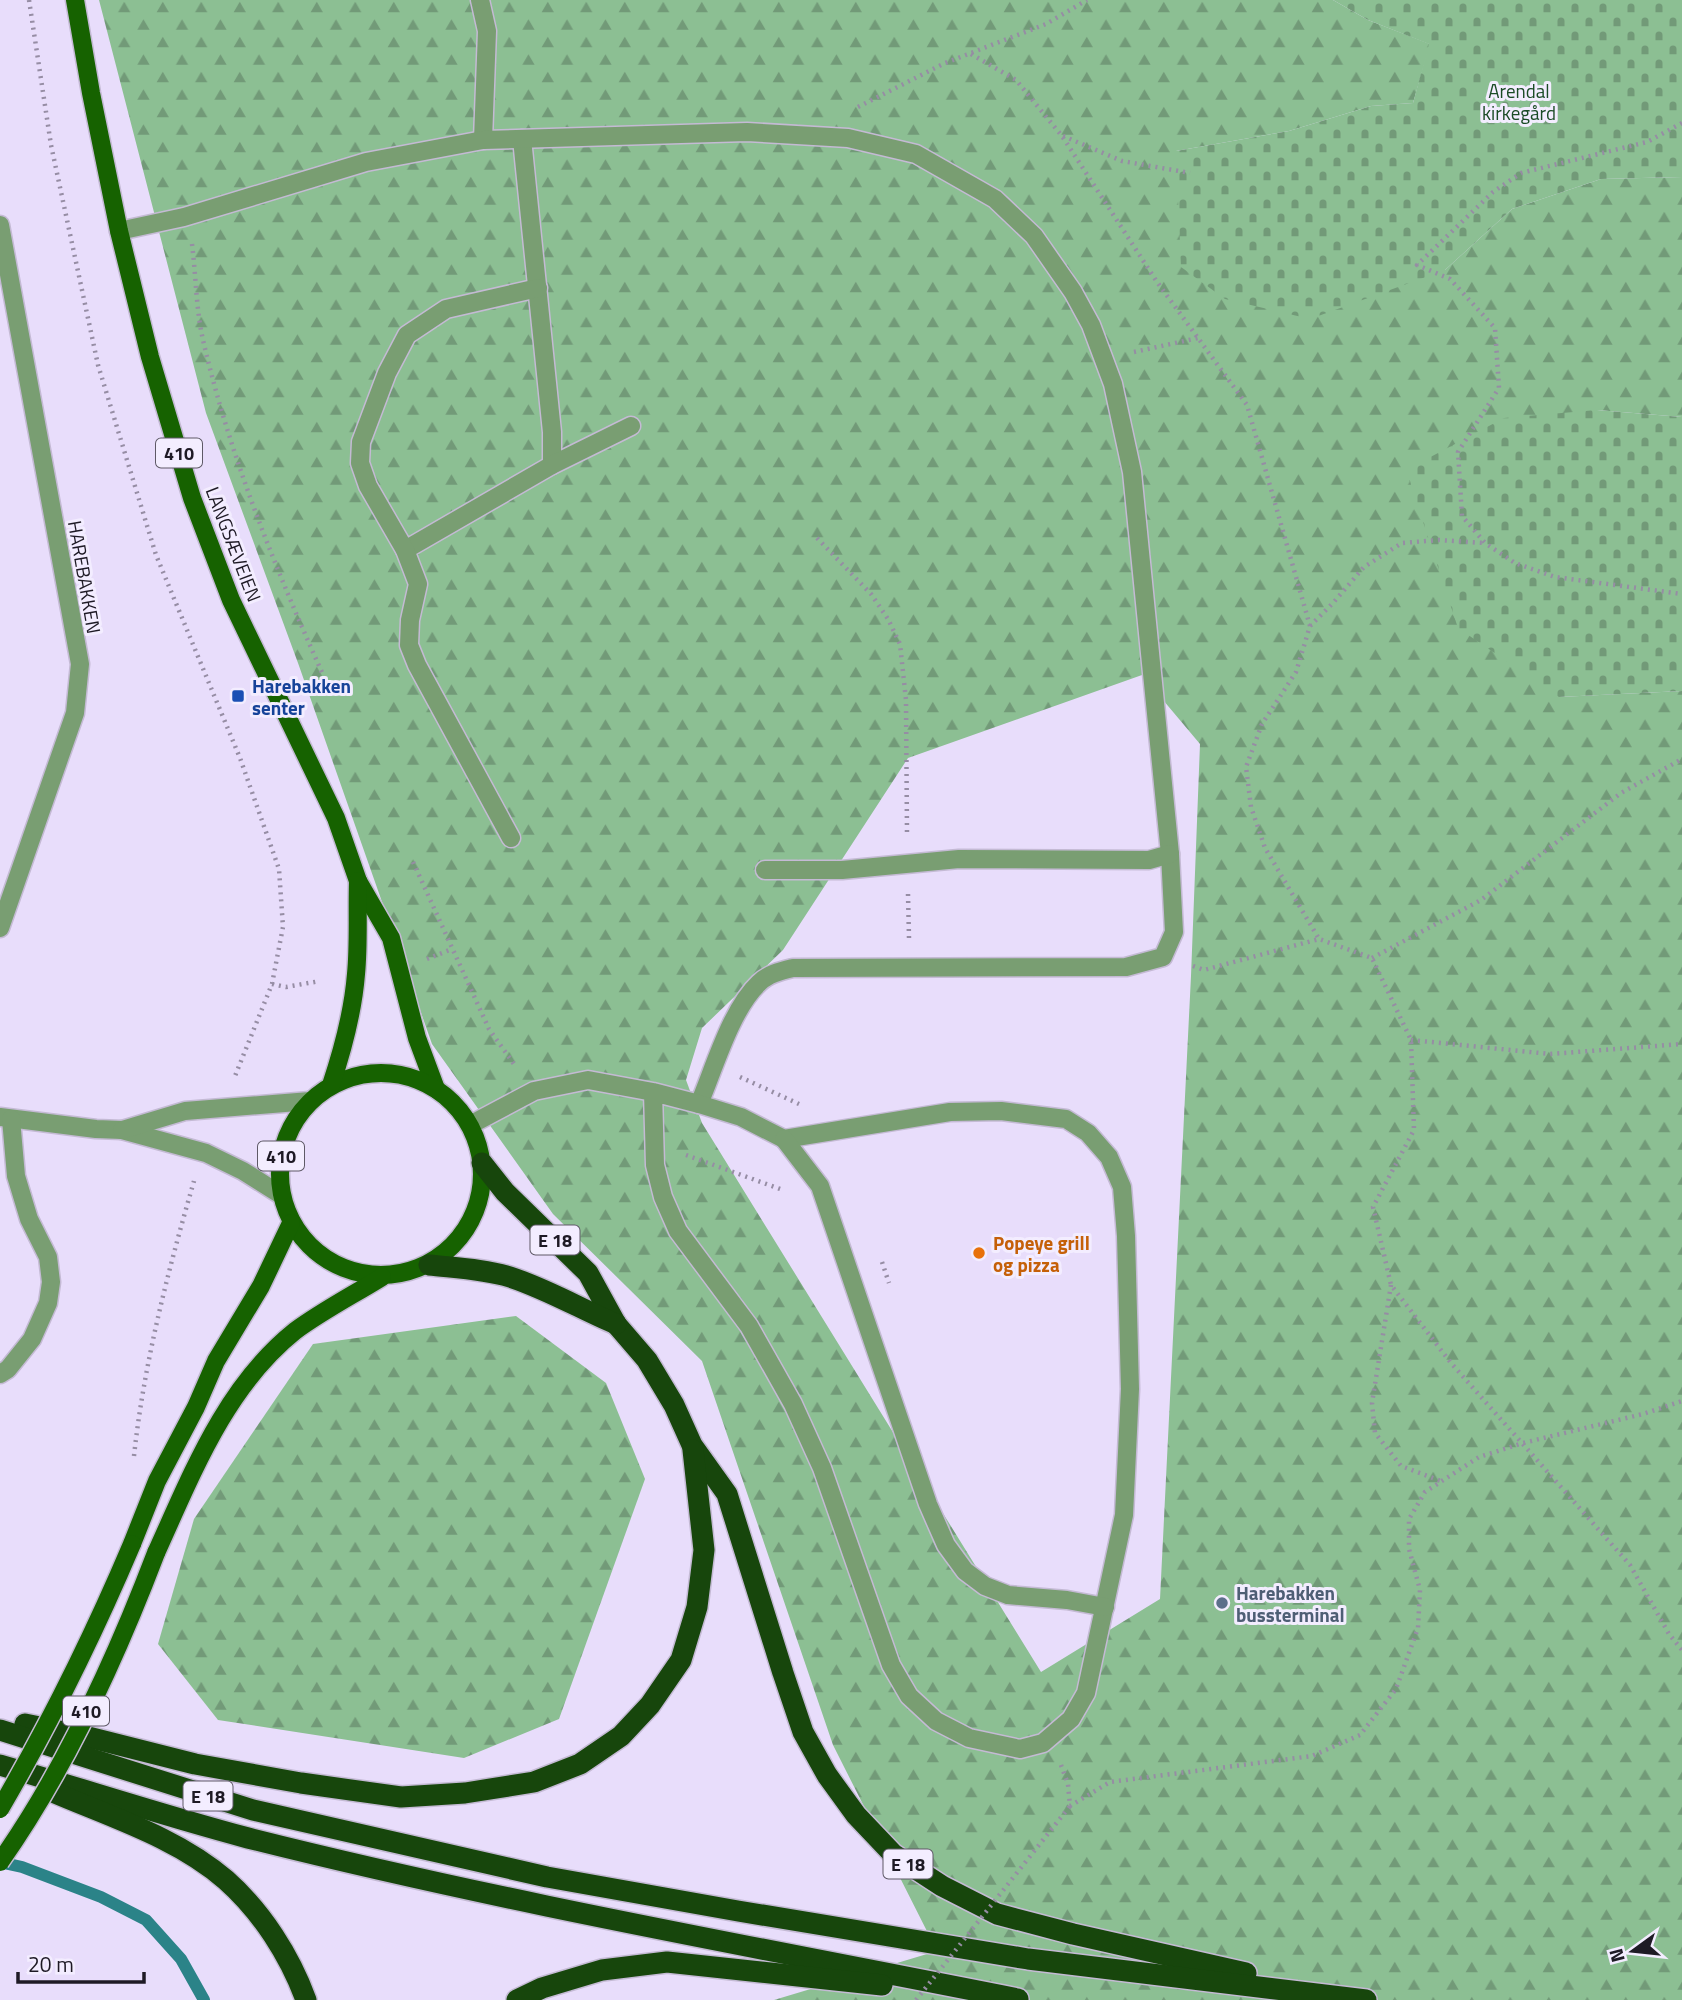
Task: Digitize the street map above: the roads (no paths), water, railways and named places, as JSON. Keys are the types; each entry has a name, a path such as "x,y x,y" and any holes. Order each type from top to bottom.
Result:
{"highway":[{"name":"E 18","path":"482,1163 505,1192 588,1273 616,1324 647,1360 674,1405 692,1445 727,1494 803,1732 827,1775 848,1805 893,1854 942,1886 997,1914 1086,1937 1365,2000"},
{"name":"E 18","path":"429,1265 508,1277 616,1324"},
{"name":"E 18","path":"0,1719 84,1736 195,1764 401,1797 465,1793 534,1782 580,1764 621,1736 650,1705 681,1660 697,1607 704,1550 692,1445"},
{"name":"E 18","path":"0,1730 253,1810 547,1877 751,1914 1028,1959 1365,2000"},
{"name":"E 18","path":"0,1767 246,1837 544,1907 1023,1999"},
{"name":"E 18","path":"0,1767 153,1835 226,1880 266,1924 297,1976 306,2000"},
{"name":"E 18","path":"517,2000 542,1987 602,1970 667,1962 1023,1999"}],"main road":[{"name":"LANGSÆVEIEN","path":"75,0 120,231 150,357 192,498 231,600 336,818 358,881 391,938 417,1038 436,1089"},
{"name":"LANGSÆVEIEN","path":"331,1085 343,1049 357,972 358,881"},
{"name":"410","path":"384,1073 411,1077 436,1089 455,1105 470,1125 478,1144 482,1163 481,1194 471,1222 453,1247 429,1265 406,1273 382,1277 355,1273 329,1262 307,1245 291,1223 281,1195 279,1169 284,1144 294,1120 310,1101 331,1085 357,1075 384,1073"},
{"name":"410","path":"0,1809 69,1684 132,1544 157,1481 197,1407 216,1362 261,1286 291,1223"},
{"name":"410","path":"0,1862 49,1783 84,1715 131,1616 190,1479 222,1416 245,1382 271,1353 295,1332 382,1277"}],"street":[{"path":"480,0 487,31 484,140"},
{"path":"120,231 184,217 366,162 484,140 747,132 823,136 848,138 916,154 995,199 1034,236 1073,292 1091,325 1113,384 1132,472 1170,854 1174,932 1163,957 1126,967 793,968 759,983 739,1009 699,1104"},
{"path":"522,139 552,432 552,464"},
{"name":"HAREBAKKEN","path":"0,225 80,664 75,713 0,928"},
{"path":"511,838 417,665 409,645 410,620 418,584 405,550 368,486 360,463 361,442 387,373 407,335 446,309 538,288"},
{"path":"405,550 552,464 631,426"},
{"path":"765,870 842,870 959,859 1149,860 1170,854"},
{"path":"470,1125 534,1091 588,1080 699,1104 741,1117 784,1139 820,1186 928,1504 946,1545 965,1571 985,1586 1008,1595 1068,1600 1105,1607"},
{"path":"653,1092 654,1165 663,1197 678,1231 749,1326 793,1404 822,1468 891,1665 909,1696 936,1721 970,1738 1020,1749 1043,1743 1071,1719 1086,1693 1124,1515 1130,1389 1122,1187 1109,1157 1088,1133 1066,1119 1001,1111 950,1112 784,1139"},
{"path":"122,1130 185,1111 310,1101"},
{"path":"0,1374 8,1369 32,1339 48,1303 51,1282 48,1257 29,1219 16,1176 6,1118 122,1130 206,1153 243,1171 281,1195"}],"waterway":[{"path":"0,1862 22,1867 101,1897 146,1920 181,1959 204,2000"}],"place":[{"name":"Harebakken senter","path":"238,696"},
{"name":"Popeye grill og pizza","path":"979,1253"},
{"name":"Harebakken bussterminal","path":"1222,1603"}],"park label":[{"name":"Arendal kirkegård","path":"1519,101"}]}
